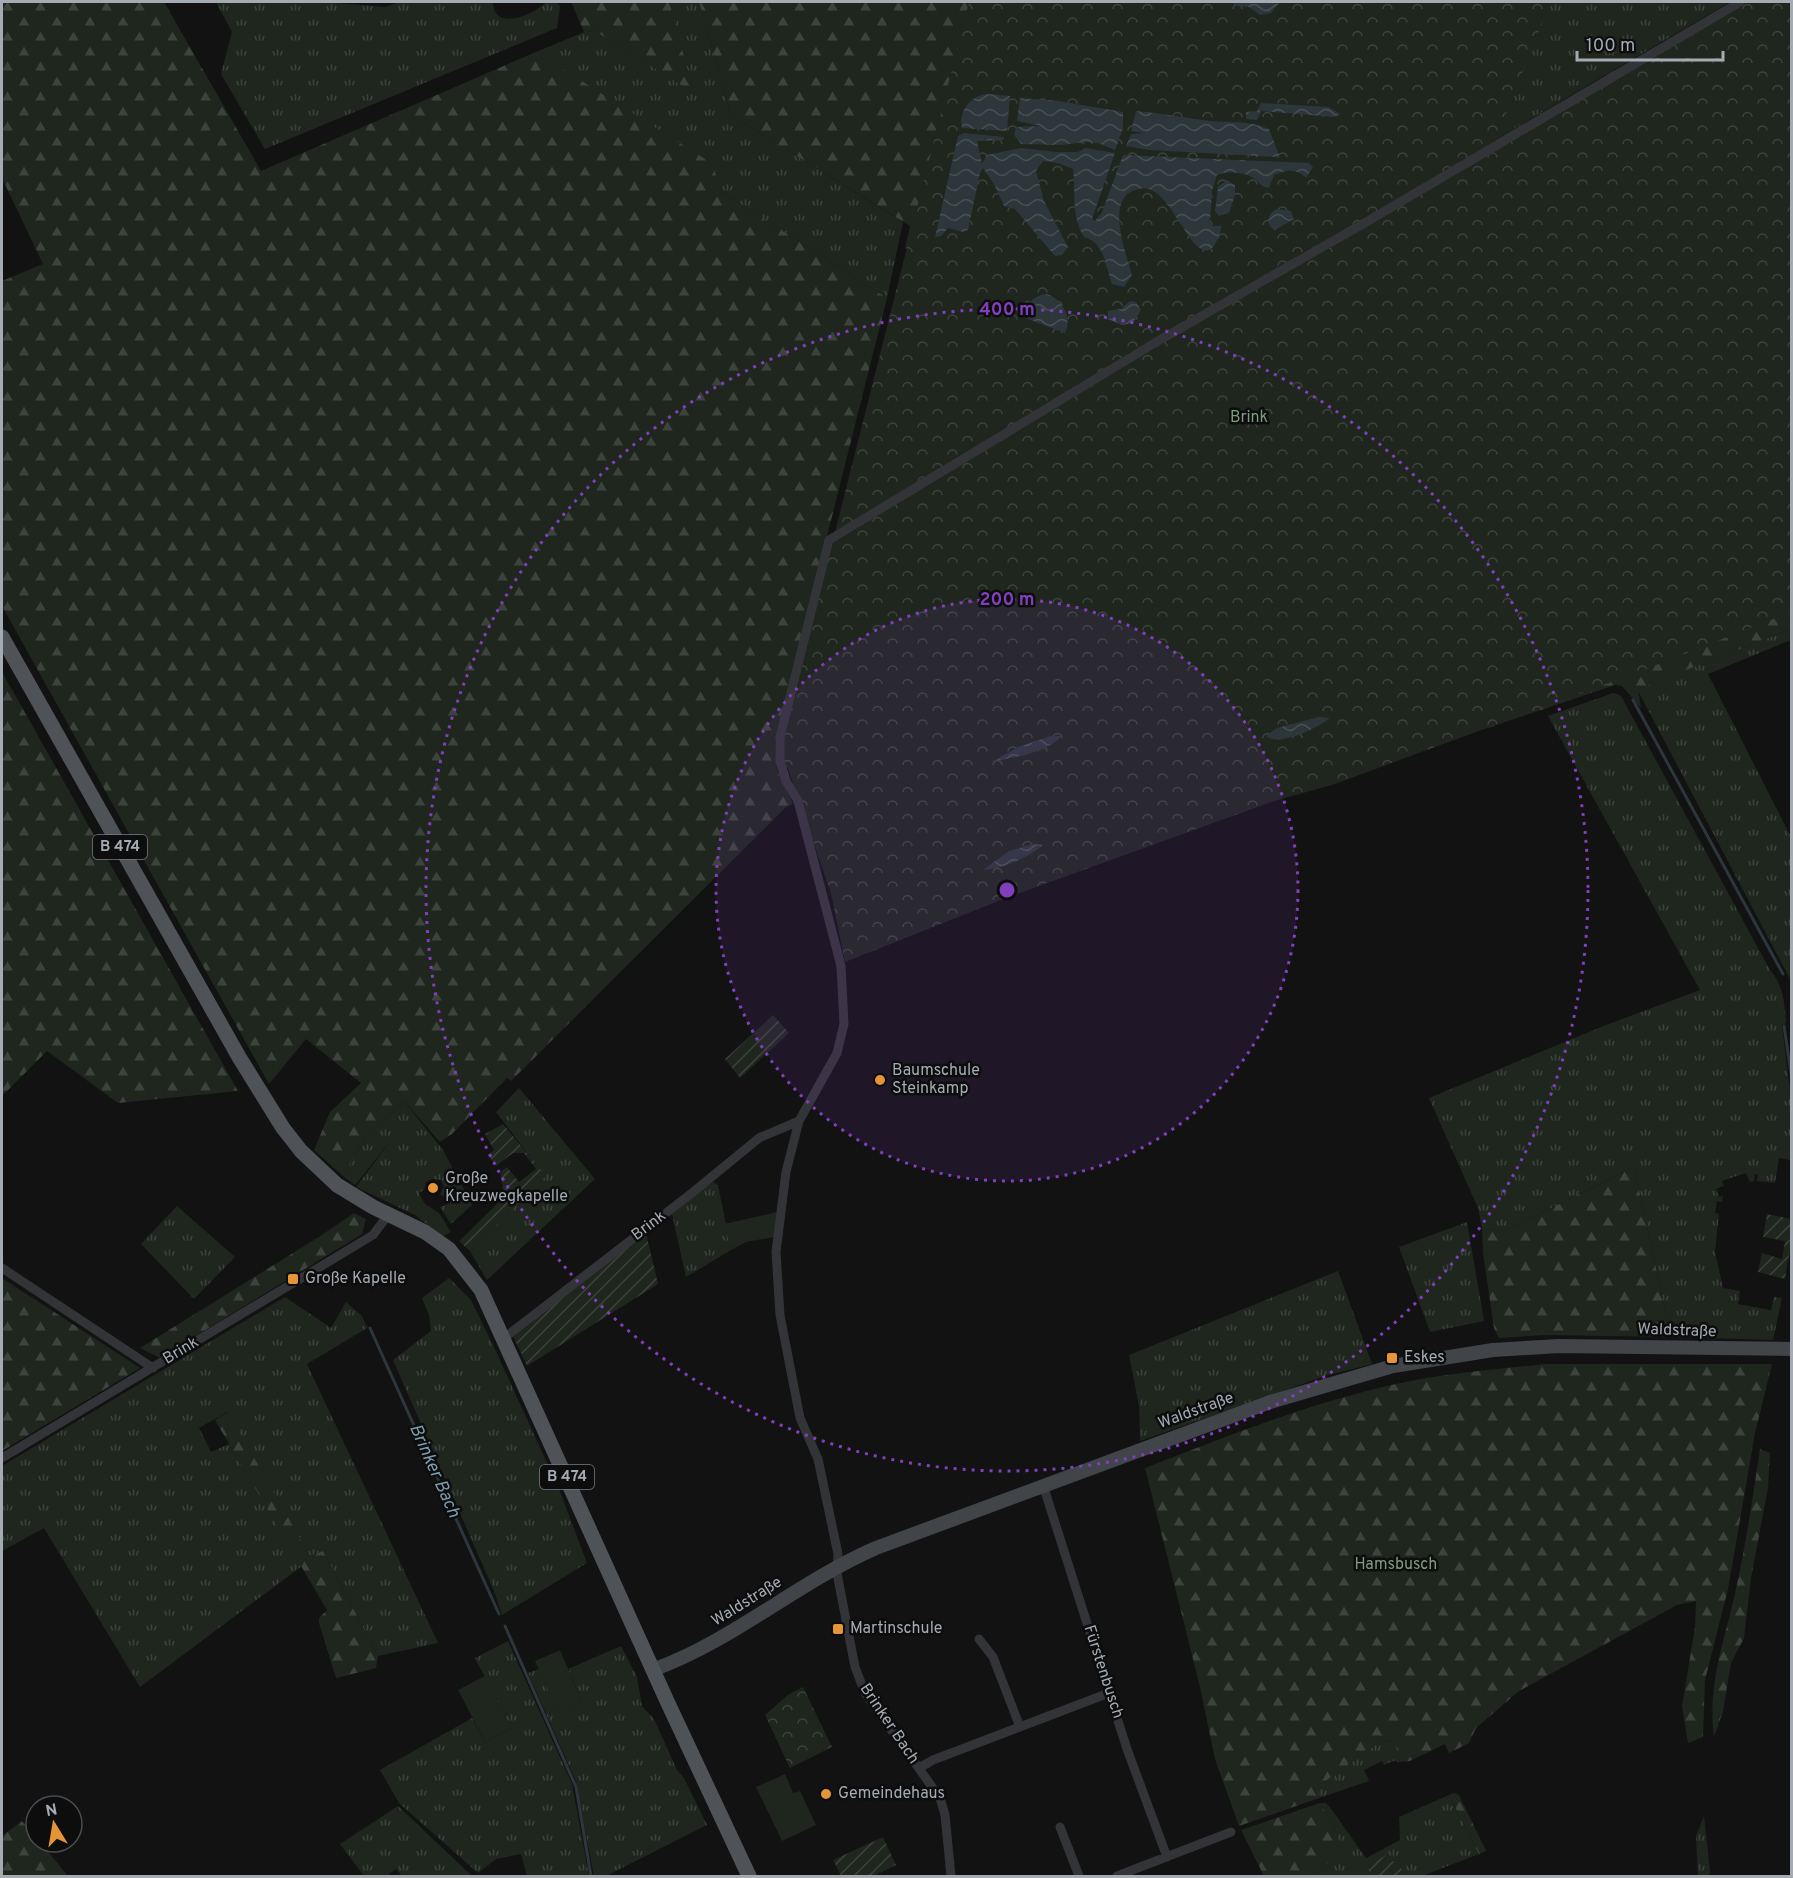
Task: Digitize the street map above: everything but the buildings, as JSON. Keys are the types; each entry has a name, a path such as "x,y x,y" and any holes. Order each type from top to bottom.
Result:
{"main road":[{"name":"B 474","path":"2,637 238,1057 283,1128 301,1151 337,1185 388,1215 434,1237 459,1258 481,1290 655,1669 667,1701 750,1876"}],"street":[{"name":"Brinker Bach","path":"951,1876 942,1804 865,1693 858,1676 837,1573 838,1554 818,1459 800,1418 776,1284 776,1252 782,1196 798,1121 837,1053 844,1024 841,966 829,912 798,801 786,781 780,761 780,737 829,540 1158,341 1368,221 1740,2"},
{"name":"Brink","path":"504,1338 692,1193 759,1138 798,1121"},
{"name":"Brink","path":"2,1458 373,1235 388,1215"},
{"path":"2,1268 153,1368"},
{"name":"Waldstraße","path":"655,1669 698,1651 838,1566 888,1543 1303,1390 1364,1372 1432,1358 1493,1350 1559,1346 1791,1349"},
{"name":"Fürstenbusch","path":"1043,1485 1109,1693 1167,1857"},
{"path":"980,1640 993,1657 1020,1727"},
{"path":"919,1768 933,1760 1109,1693"},
{"path":"1060,1827 1079,1876"},
{"path":"1117,1876 1231,1832"}],"green space":[{"path":"2,2 164,2 261,171 536,52 713,164 720,191 887,298 775,743 777,770 793,804 786,807 511,1081 507,1078 452,1134 440,1142 404,1101 367,1134 343,1176 314,1150 330,1112 361,1083 306,1039 269,1084 2,606 2,281 43,264 2,178"},
{"path":"216,2 325,2 385,7 400,2 493,2 495,11 506,19 524,16 546,2 556,2 560,6 557,28 265,149 221,74 232,32"},
{"path":"571,2 669,2 694,93 595,31 584,32"},
{"path":"669,2 699,2 731,115 903,222 887,298 720,191 536,52 584,32 595,31 693,92"},
{"path":"699,2 994,2 916,255 905,248 910,226 731,115"},
{"name":"Brink","path":"969,2 1550,2 1496,139 1732,2 1791,2 1791,612 1641,671 1332,785 1274,801 1011,896 845,962 831,893 788,769 779,754"},
{"path":"1512,2 1730,2 1455,163"},
{"path":"1791,607 1791,629 1638,689 1641,708 1622,686 1615,685 1241,811"},
{"path":"1791,629 1791,640 1708,674 1791,837 1790,979 1637,689"},
{"path":"2,672 238,1091 118,1103 47,1051 2,1096"},
{"path":"1613,693 1621,696 1778,982 1782,995 1786,1023 1782,1025 1791,1099 1791,1160 1779,1158 1775,1183 1757,1181 1758,1175 1755,1174 1754,1181 1750,1182 1746,1173 1722,1181 1724,1186 1716,1189 1719,1197 1723,1196 1722,1202 1717,1201 1715,1213 1719,1214 1715,1252 1723,1288 1740,1291 1738,1304 1771,1310 1774,1297 1782,1298 1773,1340 1671,1337 1634,1167 1505,1231 1482,1229 1478,1208 1429,1098 1606,1025 1700,990 1548,716"},
{"path":"773,1015 789,1033 740,1078 725,1059"},
{"path":"519,1088 595,1179 487,1280 470,1251 545,1176 496,1112"},
{"path":"404,1101 443,1150 472,1205 451,1224 440,1207 448,1204 449,1200 440,1194 444,1186 441,1180 432,1179 426,1182 424,1190 419,1193 425,1204 439,1213 451,1232 443,1236 415,1215 356,1187 392,1139 355,1185 343,1176 367,1134"},
{"path":"503,1124 546,1176 470,1251 459,1241 502,1199 500,1172 507,1167 519,1182 536,1169 524,1153 513,1153 496,1166 488,1155 494,1150 485,1134"},
{"path":"1634,1167 1671,1337 1544,1335 1499,1338 1494,1328 1483,1253 1482,1229 1505,1231"},
{"path":"712,1182 718,1185 731,1250 686,1277 672,1214"},
{"path":"177,1206 235,1257 194,1299 141,1244"},
{"path":"777,1212 774,1237 746,1242 731,1250 724,1224"},
{"path":"354,1213 366,1219 362,1234 160,1358 140,1348 322,1235"},
{"path":"1767,1214 1791,1219 1791,1245 1785,1279 1758,1272 1762,1253 1782,1259 1785,1241 1763,1237"},
{"path":"1467,1222 1484,1321 1430,1332 1399,1247"},
{"path":"646,1233 658,1284 527,1366 513,1336"},
{"path":"1338,1271 1372,1364 1328,1375 1140,1441 1139,1406 1129,1355"},
{"path":"2,1278 140,1368 2,1451"},
{"path":"449,1278 471,1300 493,1345 559,1489 587,1563 502,1615 494,1591 393,1360 431,1331 429,1315 422,1298"},
{"path":"285,1297 331,1328 346,1302 362,1316 367,1328 307,1364 438,1643 378,1656 323,1551 310,1556 227,1412 199,1428 211,1452 229,1444 302,1566 140,1687 44,1528 2,1551 2,1466"},
{"name":"Hamsbusch","path":"1546,1364 1772,1364 1755,1433 1728,1589 1705,1680 1703,1737 1688,1743 1682,1706 1695,1627 1696,1601 1677,1605 1519,1691 1476,1728 1469,1743 1449,1753 1445,1744 1410,1761 1400,1762 1395,1742 1383,1740 1317,1787 1319,1798 1239,1826 1215,1759 1200,1687 1145,1468 1262,1423 1352,1395 1423,1379"},
{"path":"228,1412 310,1556 323,1551 378,1656 376,1668 336,1678 319,1623 319,1618 327,1610 215,1420"},
{"path":"1760,1449 1770,1453 1768,1488 1751,1578 1744,1638 1731,1663 1723,1711 1714,1737 1712,1718 1715,1680 1740,1572"},
{"path":"508,1641 572,1784 589,1876 527,1876 521,1854 496,1859 478,1873 399,1803 380,1770 472,1718 485,1742 511,1728 475,1658"},
{"path":"621,1646 637,1677 642,1706 654,1719 677,1770 684,1778 707,1825 606,1876 594,1876 575,1779 528,1673 539,1669 558,1712 582,1702 568,1669"},
{"path":"560,1650 582,1702 558,1713 535,1661"},
{"path":"485,1676 511,1728 485,1742 458,1690"},
{"path":"803,1687 832,1747 790,1768 765,1715 789,1694"},
{"path":"1383,1740 1395,1742 1400,1762 1393,1761 1384,1765 1382,1761 1364,1770 1369,1781 1319,1798 1316,1787"},
{"path":"785,1774 793,1793 800,1791 816,1825 782,1841 756,1787"},
{"path":"1454,1793 1459,1795 1486,1851 1479,1854 1449,1795"},
{"path":"1449,1795 1479,1854 1422,1876 1406,1876 1407,1874 1368,1867 1371,1876 1315,1876 1330,1860 1336,1831 1320,1803 1326,1803 1332,1810 1366,1858 1400,1840 1399,1817"},
{"path":"1320,1803 1336,1831 1340,1844 1330,1860 1315,1876 1264,1876 1241,1830"},
{"path":"398,1806 472,1876 402,1876 396,1869 389,1874 390,1876 364,1876 340,1844"},
{"path":"1704,1816 1710,1871 1709,1876 1698,1876 1696,1836"},
{"path":"22,1821 24,1823 24,1854 50,1854 68,1876 2,1876 2,1836"},
{"path":"883,1837 896,1865 874,1876 841,1876 833,1860"},
{"path":"1386,1855 1407,1874 1406,1876 1371,1876 1367,1867"}],"water":[{"path":"1231,2 1280,2 1271,13 1260,15 1249,7 1237,6"},
{"path":"987,94 1010,96 1007,131 962,128 962,116 967,105 976,97"},
{"path":"1020,98 1059,101 1123,112 1123,128 1115,150 1098,143 1087,142 1061,145 1021,144 1014,135 1016,127 1041,126 1017,121"},
{"path":"1261,103 1329,107 1340,114 1335,117 1261,111 1257,120 1246,119 1246,112 1257,111"},
{"path":"1136,111 1262,126 1269,129 1279,155 1277,157 1149,150 1126,146 1131,134 1144,133 1131,131"},
{"path":"964,133 1004,137 1003,140 977,141 982,164 987,155 1021,148 1078,152 1085,148 1115,153 1092,219 1095,221 1102,212 1123,155 1309,163 1313,167 1306,178 1291,171 1274,175 1269,188 1244,174 1217,175 1212,191 1210,223 1212,226 1222,226 1216,243 1209,250 1200,248 1194,243 1169,207 1153,191 1142,188 1126,195 1119,215 1122,241 1132,275 1124,287 1112,284 1100,249 1084,237 1077,221 1073,169 1058,163 1043,161 1036,171 1044,201 1068,247 1062,255 1055,256 1015,209 1004,206 983,168 968,230 963,232 948,228 941,236 935,237 958,136"},
{"path":"1227,180 1235,185 1235,195 1229,213 1219,216 1215,211 1218,187"},
{"path":"1277,209 1291,211 1294,219 1275,230 1270,227 1269,218 1270,214"},
{"path":"1045,294 1056,299 1064,309 1068,321 1065,333 1028,319 1026,310 1029,303"},
{"path":"1130,301 1136,302 1141,310 1133,323 1122,325 1108,319 1108,311 1121,309"},
{"path":"1319,717 1330,718 1308,731 1289,738 1272,739 1266,736 1277,728"},
{"path":"1051,736 1062,736 1048,747 1021,756 994,761 1018,747"},
{"path":"1033,844 1043,845 1015,862 983,870 1009,851"}],"waterway":[{"path":"1633,700 1783,974"},
{"path":"1784,1026 1792,1080"},
{"name":"Brinker Bach","path":"370,1328 499,1614"},
{"name":"Brinker Bach","path":"505,1626 576,1787 591,1876"}],"place":[{"name":"Baumschule Steinkamp","path":"880,1080"},
{"name":"Große Kreuzwegkapelle","path":"433,1188"},
{"name":"Große Kapelle","path":"293,1279"},
{"name":"Eskes","path":"1392,1358"},
{"name":"Martinschule","path":"838,1629"},
{"name":"Gemeindehaus","path":"826,1794"}]}
